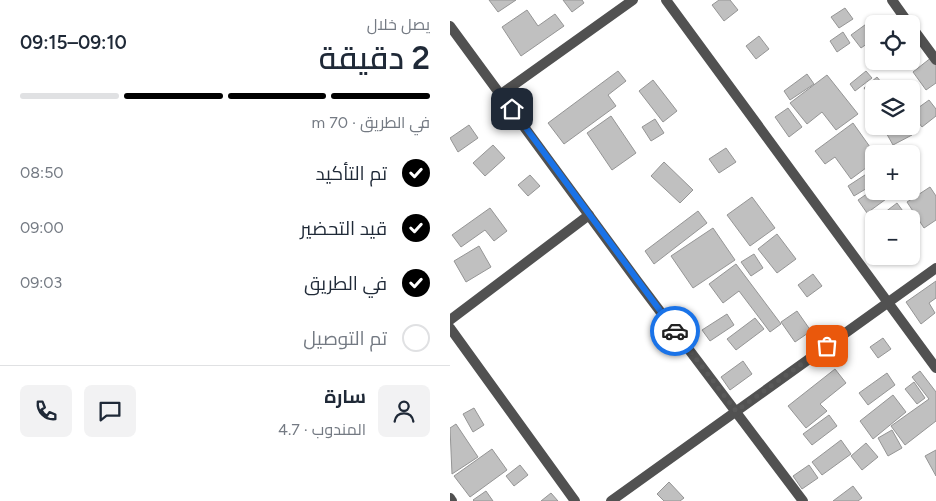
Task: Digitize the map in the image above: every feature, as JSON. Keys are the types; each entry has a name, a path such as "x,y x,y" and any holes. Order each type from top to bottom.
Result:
{"street":[{"path":"501,94 633,0"},
{"path":"666,0 936,368"},
{"path":"892,0 903,15"},
{"path":"450,26 803,501"},
{"path":"920,38 936,60"},
{"path":"450,320 589,215"},
{"path":"611,501 936,268"},
{"path":"450,328 575,501"}],"building":[{"path":"489,0 516,0 498,12"},
{"path":"563,0 582,0 584,3 572,12"},
{"path":"719,0 730,0 738,10 724,21 712,5"},
{"path":"845,8 853,19 839,28 831,17"},
{"path":"527,10 538,26 555,14 564,26 521,56 502,27"},
{"path":"865,25 865,45 861,48 851,35"},
{"path":"843,32 850,43 837,52 830,41"},
{"path":"759,36 769,49 756,59 746,46"},
{"path":"932,57 936,62 936,83 926,90 913,72 920,70 920,66"},
{"path":"618,71 626,81 608,95 616,106 564,144 548,123"},
{"path":"866,71 872,78 865,80 865,83 855,91 850,84"},
{"path":"807,74 814,84 790,100 784,91"},
{"path":"827,75 858,114 836,130 822,112 807,124 790,103"},
{"path":"653,80 677,111 663,122 639,91"},
{"path":"929,100 936,109 936,116 922,127 920,124 920,106"},
{"path":"788,108 802,127 789,137 775,117"},
{"path":"611,116 636,153 612,170 587,133"},
{"path":"655,119 664,133 651,141 642,127"},
{"path":"853,123 869,145 865,145 865,169 851,179 835,157 825,164 815,151"},
{"path":"469,125 478,138 458,152 450,138"},
{"path":"887,135 912,135 893,145"},
{"path":"493,145 505,158 485,176 473,163"},
{"path":"726,148 736,162 719,173 709,159"},
{"path":"664,162 693,190 680,203 651,176"},
{"path":"530,175 540,186 528,196 518,185"},
{"path":"865,175 865,189 854,196 848,186"},
{"path":"930,187 936,196 936,220 924,228 920,222 920,210 912,210 907,202 910,200 920,200 920,194"},
{"path":"865,195 865,200 885,200 871,210 865,210 858,200"},
{"path":"752,197 775,228 750,246 727,215"},
{"path":"897,203 902,210 888,210"},
{"path":"490,208 507,231 494,241 485,230 461,247 452,235"},
{"path":"698,211 707,223 654,264 645,251"},
{"path":"713,228 735,260 693,288 671,256"},
{"path":"777,234 796,259 777,273 758,249"},
{"path":"479,246 491,267 466,282 454,261"},
{"path":"754,254 763,268 751,276 741,262"},
{"path":"736,264 781,324 770,332 739,291 723,303 709,284"},
{"path":"813,274 822,286 807,297 798,285"},
{"path":"936,281 936,298 929,303 935,313 921,324 906,302"},
{"path":"797,311 811,331 795,342 781,322"},
{"path":"727,314 734,325 710,341 702,330"},
{"path":"755,318 764,329 736,350 727,339"},
{"path":"883,338 891,349 878,358 870,347"},
{"path":"743,361 752,374 730,390 721,377"},
{"path":"835,369 846,383 820,404 827,411 806,428 788,406"},
{"path":"920,371 936,392 936,421 905,445 891,426 929,399 912,377"},
{"path":"887,373 895,385 868,405 859,393"},
{"path":"914,382 925,398 917,404 905,389"},
{"path":"893,395 906,412 873,439 860,421"},
{"path":"474,408 484,425 473,432 463,414"},
{"path":"829,415 837,426 812,445 803,434"},
{"path":"456,424 478,457 452,474 450,428"},
{"path":"892,430 902,448 888,456 878,438"},
{"path":"841,440 851,454 822,475 812,462"},
{"path":"866,443 878,457 862,470 851,456"},
{"path":"492,449 507,470 470,497 454,476"},
{"path":"936,450 936,476 925,456"},
{"path":"520,465 528,475 514,486 506,476"},
{"path":"809,465 818,478 802,489 793,476"},
{"path":"669,482 684,498 680,501 664,501 657,494"},
{"path":"853,486 862,498 858,501 833,501"},
{"path":"486,491 493,501 473,500"},
{"path":"551,493 558,501 541,501"}],"way so far":[{"path":"675,331 736,411 827,346"}],"route":[{"path":"512,109 675,331"}]}
